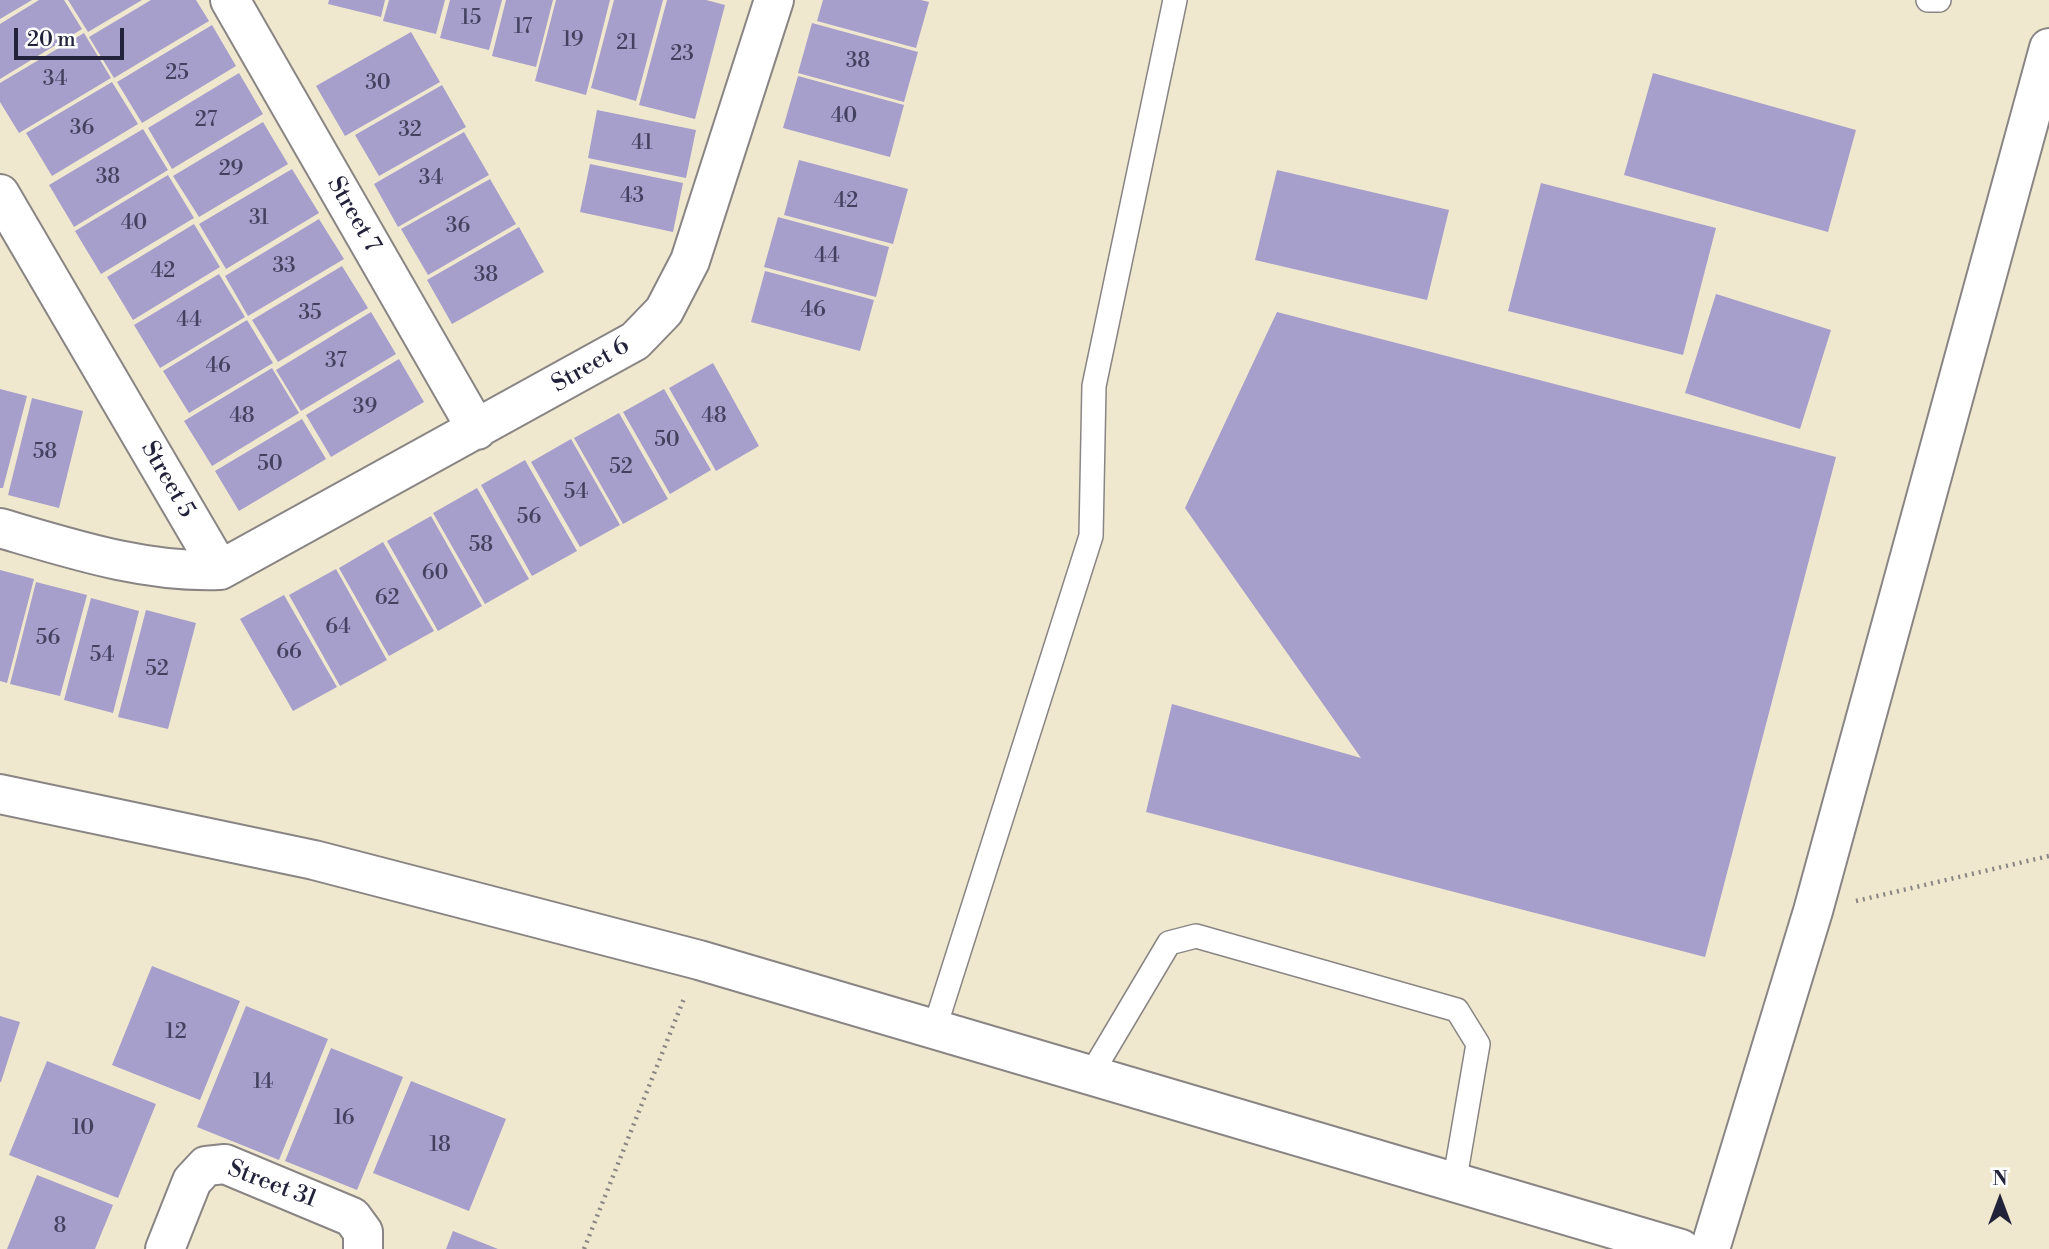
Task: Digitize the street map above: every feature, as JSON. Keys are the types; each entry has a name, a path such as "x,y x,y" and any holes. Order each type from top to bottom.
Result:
{"street":[{"name":"Street 7","path":"230,0 477,430"},
{"name":"Street 6","path":"220,570 635,341 664,311 690,261 774,0"},
{"path":"1710,1249 1813,911 2049,48"},
{"name":"Street 5","path":"0,194 220,570"},
{"path":"0,528 139,564 182,572 220,570"},
{"path":"0,794 314,860 699,960 1682,1249"},
{"name":"Street 31","path":"165,1249 192,1181 206,1166 225,1164 352,1216 363,1232 363,1249"}],"lane":[{"path":"934,1030 1091,536 1094,386 1175,0"},
{"path":"1928,0 1939,0"},
{"path":"1090,1076 1169,943 1196,936 1457,1010 1478,1044 1454,1184"}],"path":[{"path":"1813,911 2049,856"},
{"path":"584,1249 699,960"}],"building":[{"path":"0,0 32,0 0,19"},
{"path":"39,0 64,0 82,29 0,79 0,24"},
{"path":"68,0 142,0 88,32"},
{"path":"151,0 196,0 209,21 114,78 89,37"},
{"path":"329,0 385,0 381,17 328,4"},
{"path":"389,0 445,0 436,34 383,21"},
{"path":"450,0 502,0 489,50 440,38"},
{"path":"506,0 553,0 536,67 492,56"},
{"path":"556,0 610,0 586,95 535,81"},
{"path":"614,0 663,0 636,101 591,88"},
{"path":"667,0 706,0 725,5 695,119 639,105"},
{"path":"823,0 929,2 916,48 817,21"},
{"path":"812,23 918,52 904,102 798,73"},
{"path":"212,25 236,66 142,123 117,82"},
{"path":"411,32 440,82 345,136 316,86"},
{"path":"84,33 111,78 19,133 0,102 0,83"},
{"path":"239,73 263,114 172,169 148,128"},
{"path":"1653,73 1856,130 1828,232 1624,175"},
{"path":"798,76 904,105 890,157 783,128"},
{"path":"112,82 138,124 52,176 26,133"},
{"path":"442,85 466,127 379,176 355,135"},
{"path":"597,110 696,130 686,178 588,158"},
{"path":"263,122 288,164 199,217 173,176"},
{"path":"143,129 168,170 74,227 49,185"},
{"path":"464,132 489,175 398,227 374,184"},
{"path":"799,160 908,189 893,244 784,215"},
{"path":"590,164 683,183 673,232 580,212"},
{"path":"292,169 319,213 226,269 199,224"},
{"path":"1277,170 1449,210 1427,300 1255,260"},
{"path":"168,175 194,218 101,274 75,231"},
{"path":"490,179 516,224 428,275 401,229"},
{"path":"1541,183 1716,228 1683,355 1508,311"},
{"path":"778,217 889,247 876,297 764,267"},
{"path":"319,219 344,259 248,316 225,276"},
{"path":"194,224 220,267 133,320 107,277"},
{"path":"519,227 544,272 452,324 427,280"},
{"path":"342,266 368,308 278,362 252,320"},
{"path":"765,271 874,300 860,351 751,322"},
{"path":"219,274 245,317 160,368 134,325"},
{"path":"1716,294 1831,330 1800,429 1685,393"},
{"path":"371,312 396,354 301,411 276,370"},
{"path":"1277,312 1836,457 1705,957 1146,812 1172,704 1361,758 1185,508"},
{"path":"247,320 273,363 189,413 163,371"},
{"path":"399,359 424,402 331,457 306,415"},
{"path":"713,363 759,446 716,471 669,388"},
{"path":"272,368 299,413 212,466 184,421"},
{"path":"0,389 27,396 3,488 0,488"},
{"path":"664,389 711,470 670,494 623,412"},
{"path":"32,398 83,411 59,508 8,495"},
{"path":"619,413 668,499 623,524 574,438"},
{"path":"302,419 326,459 239,511 215,471"},
{"path":"571,439 620,525 580,547 531,462"},
{"path":"525,460 577,551 532,576 481,485"},
{"path":"477,488 529,579 485,604 433,513"},
{"path":"431,516 482,606 438,631 387,541"},
{"path":"383,542 434,631 389,656 339,568"},
{"path":"336,569 387,660 340,686 289,595"},
{"path":"0,570 34,579 7,683 0,681"},
{"path":"36,582 87,595 60,696 10,684"},
{"path":"284,595 337,687 293,711 240,619"},
{"path":"91,598 139,611 113,713 64,700"},
{"path":"146,610 196,623 168,729 118,717"},
{"path":"152,966 240,1001 200,1100 112,1065"},
{"path":"246,1006 328,1039 279,1160 197,1127"},
{"path":"0,1016 20,1022 1,1082 0,1082"},
{"path":"331,1048 403,1077 357,1190 285,1161"},
{"path":"47,1061 156,1104 118,1198 9,1155"},
{"path":"411,1081 506,1119 469,1211 373,1173"},
{"path":"37,1175 113,1205 95,1249 7,1249"},
{"path":"453,1231 498,1249 446,1249"}]}
